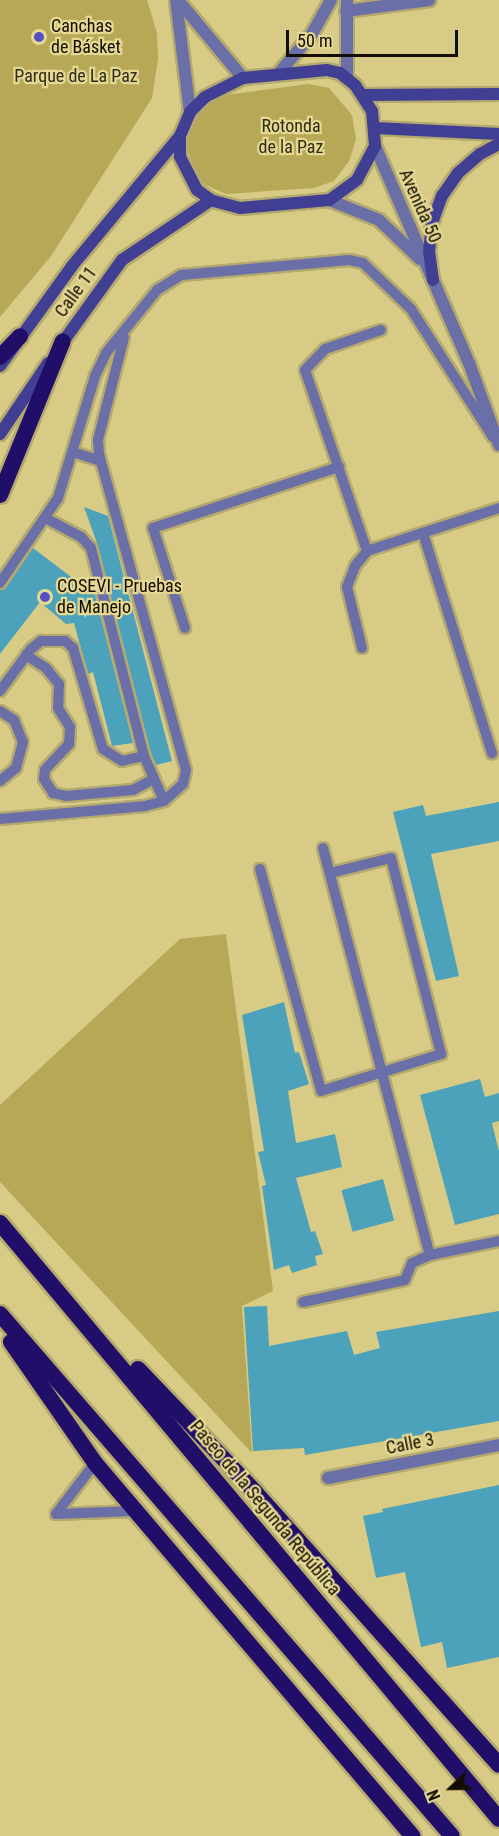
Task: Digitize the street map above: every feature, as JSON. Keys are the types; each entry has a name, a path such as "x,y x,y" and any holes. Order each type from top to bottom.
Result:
{"highway":[{"path":"0,357 20,336"},
{"path":"0,495 63,341"},
{"name":"Paseo de la Segunda República","path":"0,1223 35,1261 499,1820"},
{"path":"35,1261 255,1492 499,1765"},
{"path":"0,1314 452,1836"},
{"path":"0,1326 95,1463 413,1836"}],"main road":[{"path":"327,70 347,78 364,95 375,128 375,146 357,180 329,200 240,208 211,200 186,175 180,156 180,136 190,112 205,97 243,78 279,73 327,70"},
{"path":"364,95 499,94"},
{"path":"375,128 499,134"},
{"name":"Calle 11","path":"0,366 20,336 180,136"},
{"path":"433,280 431,233 442,196 458,173 480,154 499,144"},
{"name":"Calle 11","path":"0,434 63,341 122,260 211,200"}],"street":[{"path":"177,0 243,78"},
{"path":"177,0 190,112"},
{"path":"279,73 312,34 331,0"},
{"path":"347,78 346,6 429,0"},
{"name":"Avenida 50","path":"375,146 433,280 499,446"},
{"name":"Avenida 50","path":"329,200 379,220 400,237 433,280"},
{"name":"Calle 3","path":"328,1478 499,1445"}],"lane":[{"path":"0,583 48,519 73,452 95,376 106,353 157,290 181,275 349,260 363,263 411,309 499,446"},
{"path":"367,551 305,370 325,349 381,330"},
{"path":"0,819 146,806 164,801 176,794 186,770 101,461 98,440 126,331"},
{"path":"73,452 101,461"},
{"path":"185,628 153,528 339,467"},
{"path":"362,648 347,587 355,566 367,551 499,508"},
{"path":"48,519 81,537 91,548 144,756 164,801"},
{"path":"423,533 492,753"},
{"path":"0,692 27,655 41,641 65,641 73,648 103,749 122,761 144,756"},
{"path":"27,655 46,668 59,684 58,708 70,727 69,744 45,770 44,779 54,793 66,796 133,790 154,779"},
{"path":"0,711 14,720 23,742 16,768 0,781"},
{"path":"323,848 430,1255"},
{"path":"260,869 321,1091 441,1054 391,858 330,873"},
{"path":"303,1302 405,1280 412,1263 430,1255 499,1241"},
{"path":"95,1463 78,1490 56,1514 135,1511"}],"green space":[{"name":"Parque de La Paz","path":"0,0 147,0 157,33 158,59 152,98 51,256 0,317"},
{"name":"Rotonda de la Paz","path":"308,84 329,88 352,115 356,139 349,161 334,181 314,188 226,194 201,183 186,147 186,130 204,103 218,96"},
{"path":"226,934 273,1291 242,1306 252,1453 0,1182 0,1105 180,939"}],"building":[{"path":"84,507 108,516 172,761 156,765 151,754 98,546"},
{"name":"COSEVI - Pruebas de Manejo","path":"33,548 95,595 133,743 112,746 93,672 88,674 74,623 66,624 40,602 0,654 0,590"},
{"path":"499,802 499,841 431,854 459,976 436,981 393,812 423,805 426,816"},
{"path":"284,1002 295,1053 299,1052 309,1084 288,1091 296,1143 335,1134 342,1167 296,1178 311,1232 315,1231 323,1254 315,1256 317,1265 292,1273 289,1265 274,1270 262,1186 266,1185 258,1152 264,1151 242,1015"},
{"path":"480,1079 485,1097 499,1093 499,1121 492,1123 499,1152 499,1214 455,1225 420,1095"},
{"path":"383,1179 394,1221 353,1232 341,1190"},
{"path":"267,1306 269,1346 347,1331 354,1355 380,1348 376,1332 499,1311 499,1421 305,1455 304,1448 253,1451 244,1307"},
{"path":"499,1485 499,1657 447,1668 442,1642 421,1647 405,1572 376,1578 363,1516 383,1512 382,1509"}],"place":[{"name":"Canchas de Básket","path":"39,37"},
{"name":"COSEVI - Pruebas de Manejo","path":"45,597"}]}
